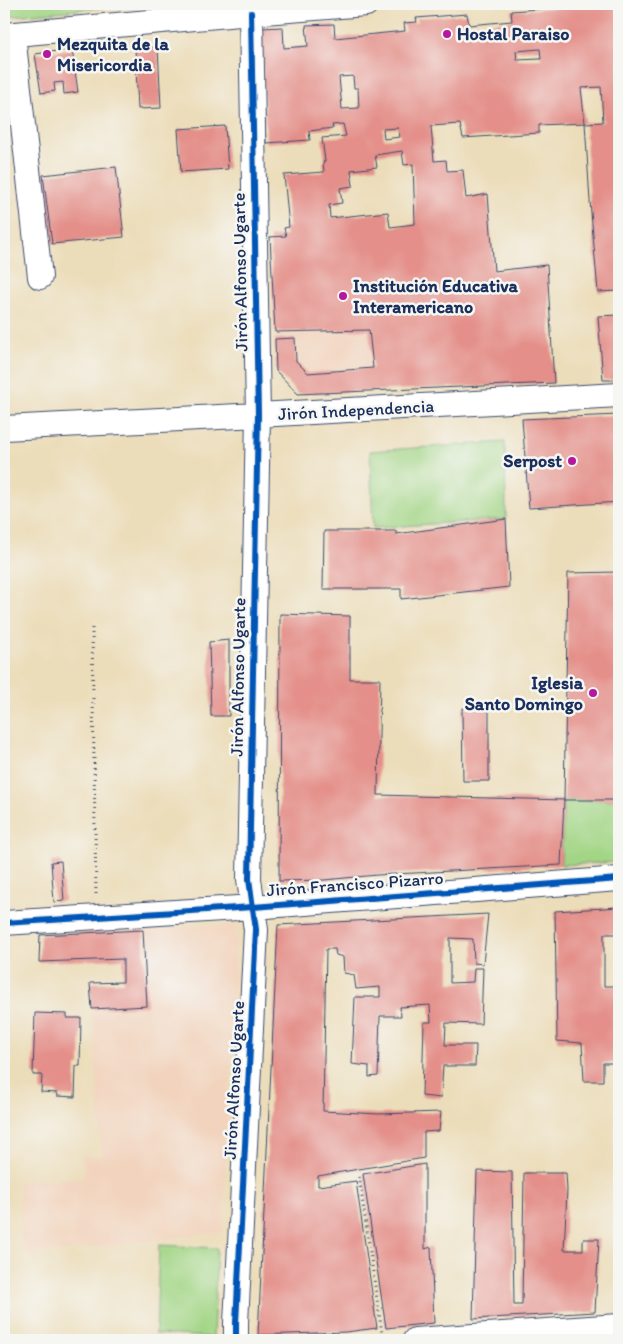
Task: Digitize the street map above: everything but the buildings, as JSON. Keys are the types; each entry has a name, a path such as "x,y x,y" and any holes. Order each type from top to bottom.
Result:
{"street":[{"path":"40,277 9,35 366,4"},
{"name":"Jirón Alfonso Ugarte","path":"236,1340 256,930 248,879 258,415 251,13"},
{"name":"Jirón Independencia","path":"4,428 619,395"},
{"name":"Jirón Francisco Pizarro","path":"4,923 253,907 619,879"},
{"path":"415,1340 619,1326"}],"path":[{"path":"92,628 96,900"},
{"path":"359,1177 383,1340"}],"shaded area":[{"name":"Institución Educativa Interamericano","path":"356,253 416,333 419,389 298,394 276,371 271,261"},
{"path":"237,923 223,1232 22,1256 18,1181 84,1177 83,1157 102,1156 92,1009 147,1006 143,930"}],"green space":[{"path":"4,4 138,4 4,17"},
{"path":"505,442 506,519 373,528 370,451"},
{"path":"564,800 619,800 619,862 561,865"},
{"path":"159,1245 217,1248 213,1337 156,1334"}],"cycle path":[{"path":"236,1340 256,930 249,879 258,415 251,13"},
{"path":"4,923 253,907 619,879"}],"place":[{"name":"Hostal Paraiso","path":"447,34"},
{"name":"Mezquita de la Misericordia","path":"47,54"},
{"name":"Institución Educativa Interamericano","path":"343,296"},
{"name":"Serpost","path":"572,461"},
{"name":"Iglesia Santo Domingo","path":"593,693"}]}
